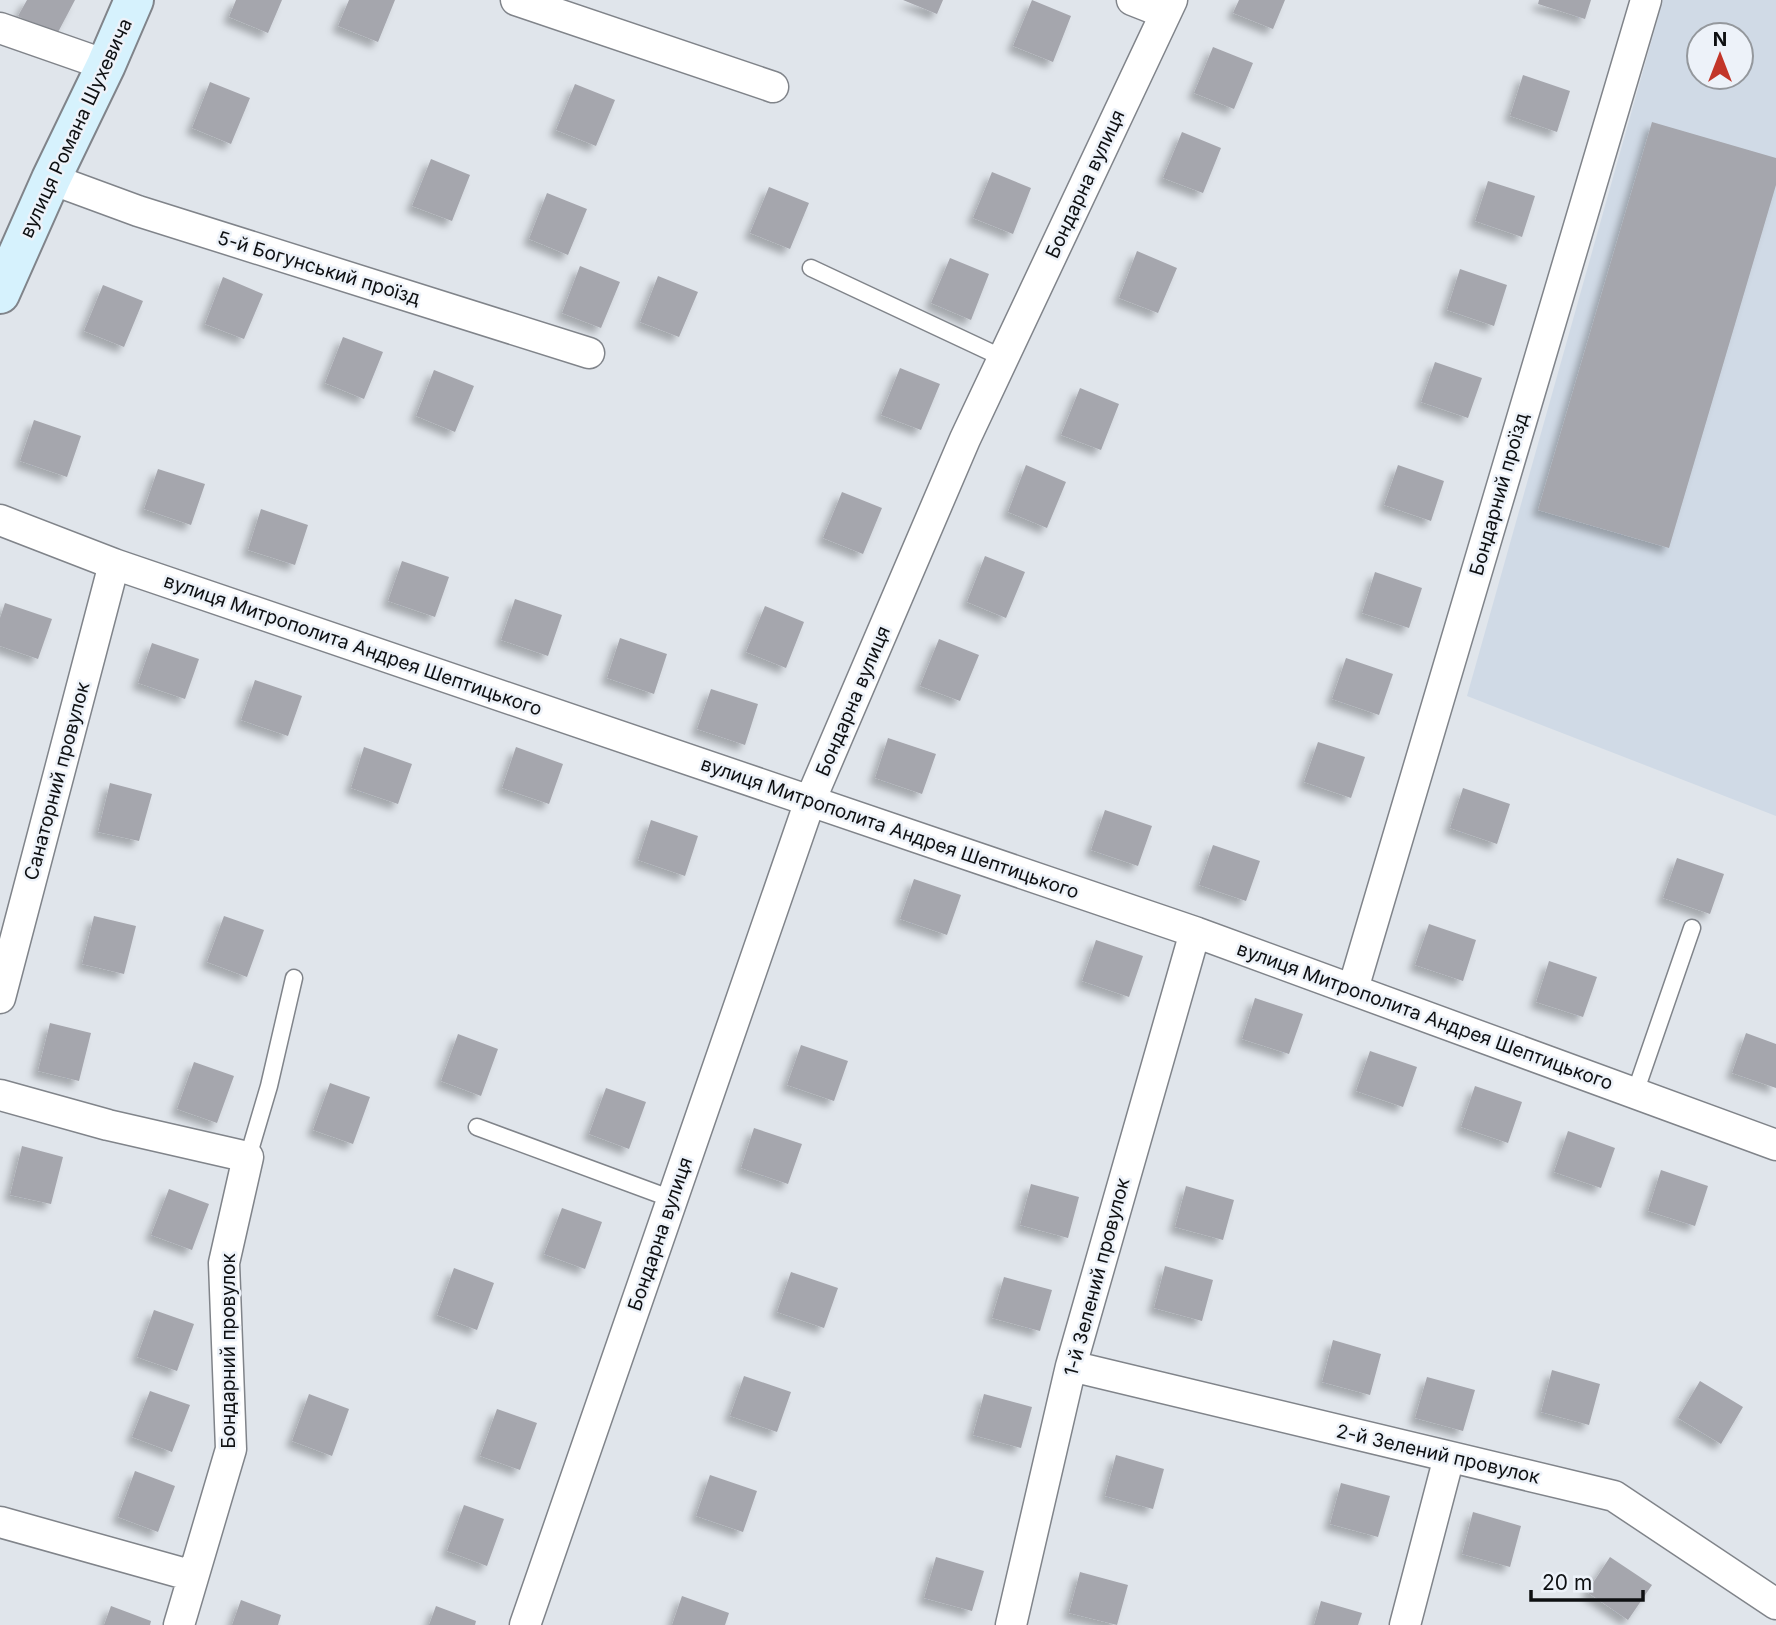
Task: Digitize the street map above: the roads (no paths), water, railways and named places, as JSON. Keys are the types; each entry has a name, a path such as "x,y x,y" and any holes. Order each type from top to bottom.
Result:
{"street":[{"name":"вулиця Романа Шухевича","path":"0,294 134,0"},
{"path":"516,0 774,87"},
{"path":"1132,0 1169,7"},
{"name":"Бондарний проїзд","path":"1353,989 1646,0"},
{"name":"Бондарна вулиця","path":"525,1625 810,801 960,452 1169,7"},
{"path":"0,28 106,65"},
{"name":"5-й Богунський проїзд","path":"51,178 138,211 589,353"},
{"name":"вулиця Митрополита Андрея Шептицького","path":"0,520 114,564 1195,932 1776,1144"},
{"name":"Санаторний провулок","path":"0,998 114,564"},
{"name":"1-й Зелений провулок","path":"1011,1625 1072,1366 1195,932"},
{"path":"0,1095 108,1125 248,1157"},
{"name":"Бондарний провулок","path":"179,1625 230,1449 224,1263 248,1157"},
{"name":"2-й Зелений провулок","path":"1072,1366 1614,1496 1776,1604"},
{"path":"1405,1625 1449,1457"},
{"path":"0,1522 193,1576"}],"lane":[{"path":"811,268 1003,358"},
{"path":"1635,1093 1692,928"},
{"path":"248,1157 269,1086 293,978"},
{"path":"477,1127 672,1199"}]}
